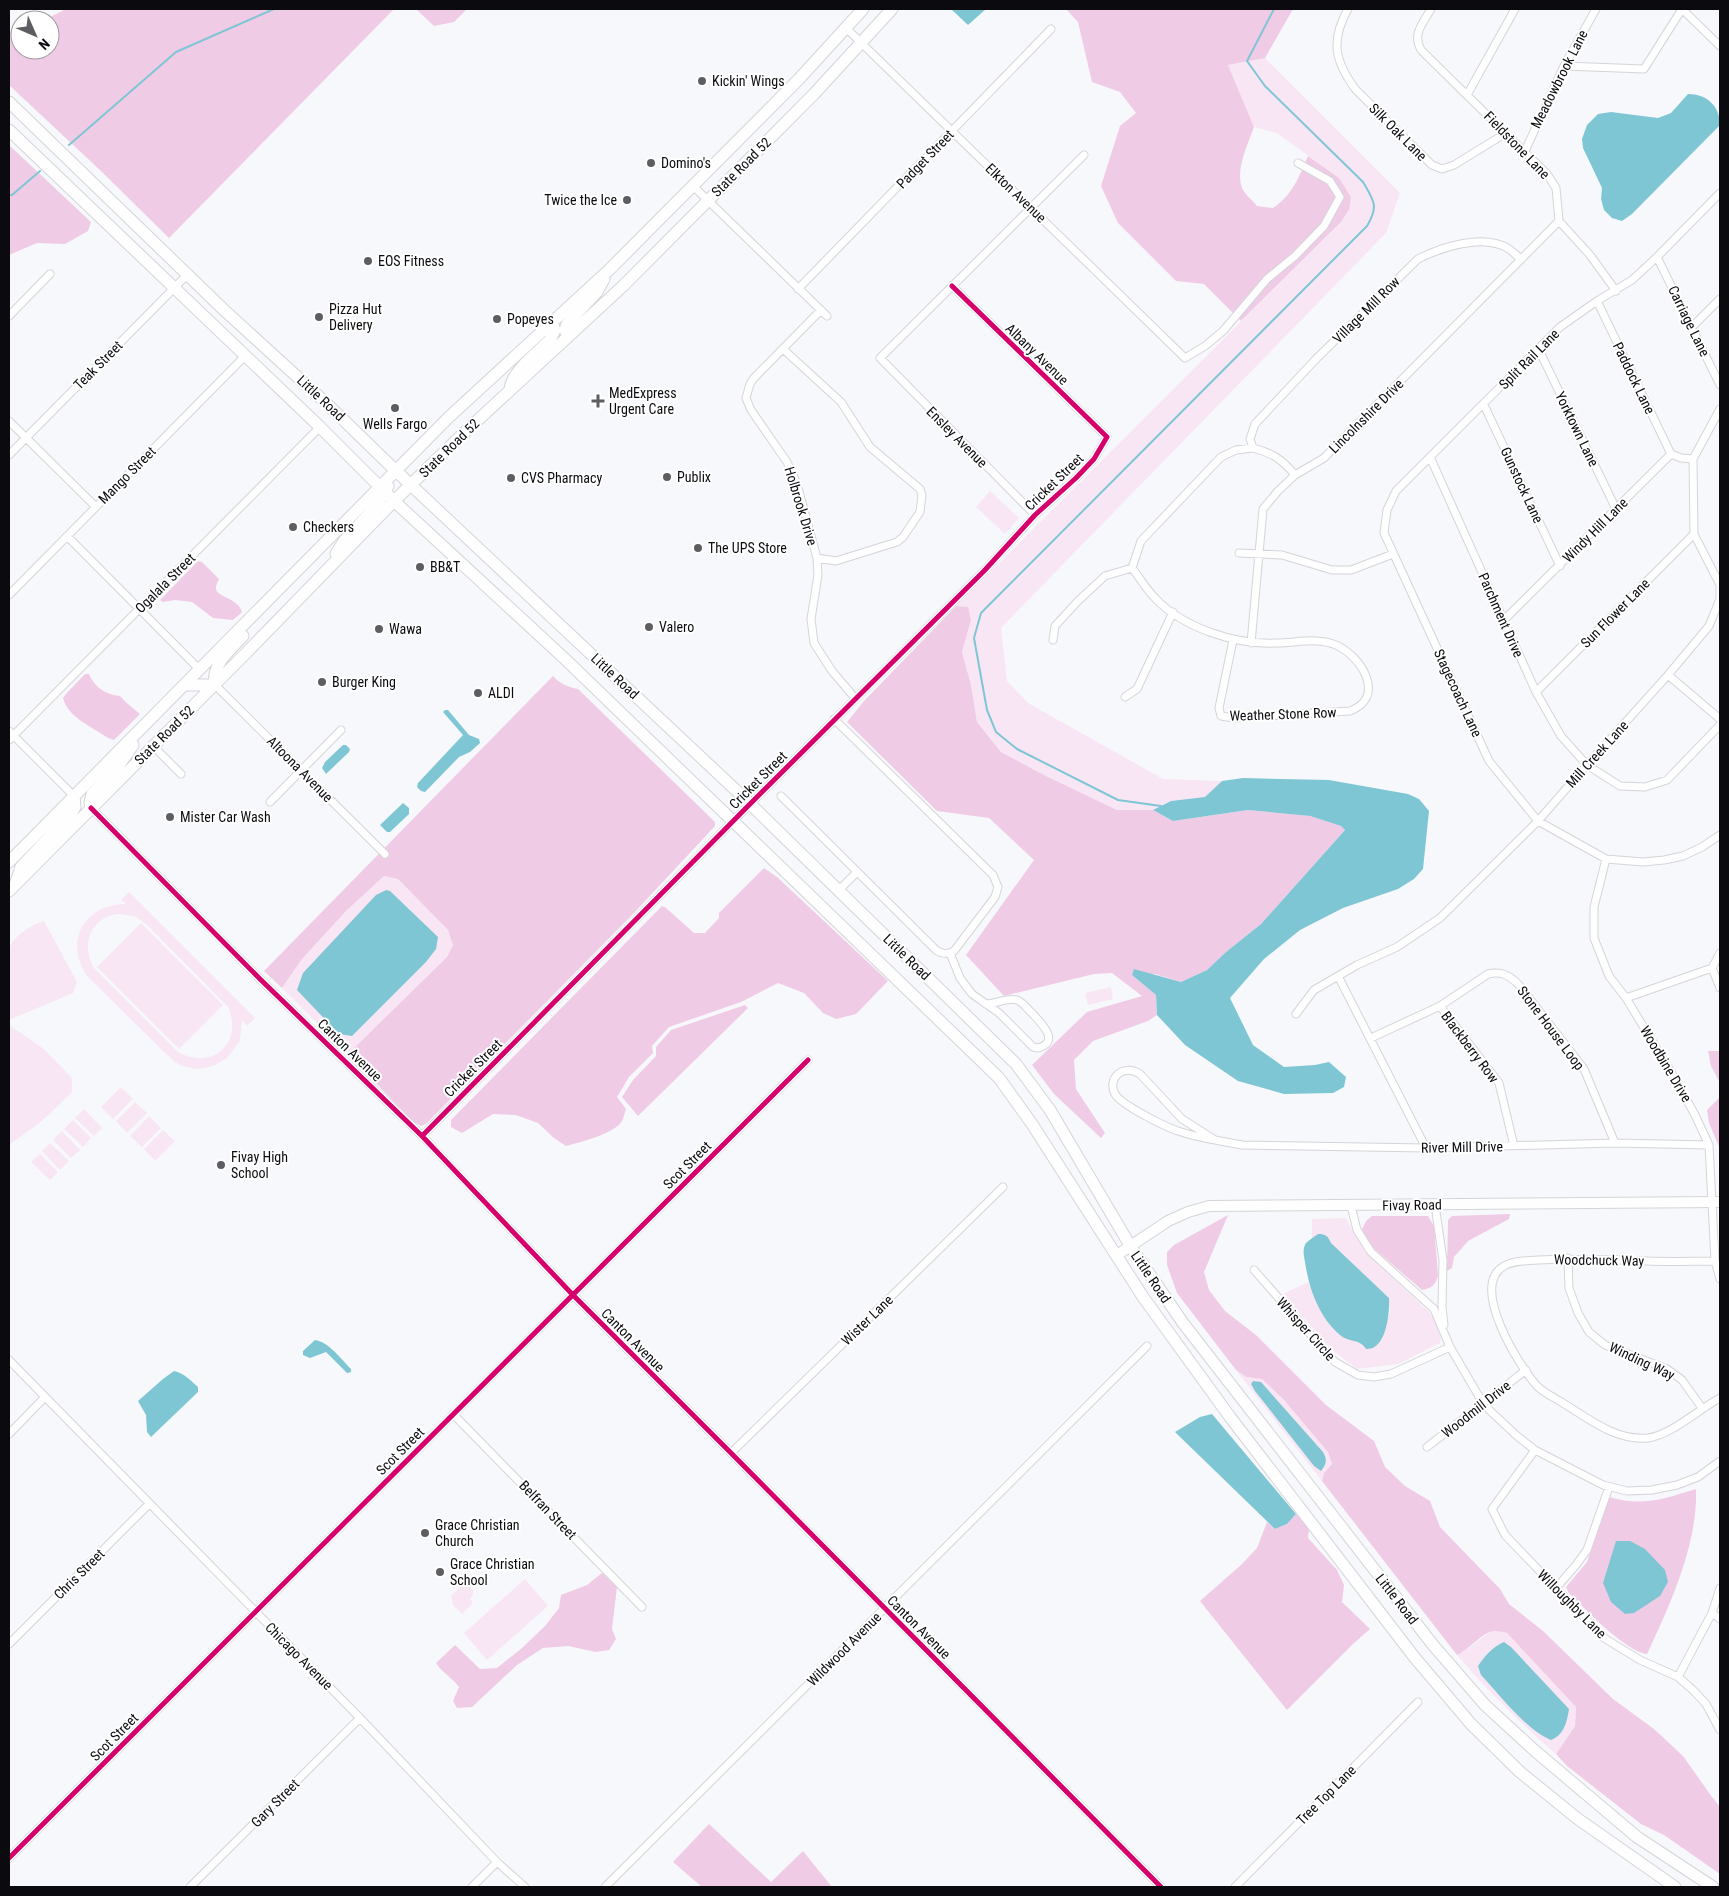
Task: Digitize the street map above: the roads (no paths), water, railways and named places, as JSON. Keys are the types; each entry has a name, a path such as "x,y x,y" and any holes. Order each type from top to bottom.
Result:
{"main road":[{"name":"State Road 52","path":"9,862 257,611 382,490 396,471 449,417 606,272 798,79 863,9"},
{"name":"State Road 52","path":"12,887 394,501 510,390 624,285 814,94 892,9"},
{"name":"Little Road","path":"9,102 188,275 750,804 1016,1064 1050,1110 1131,1246 1183,1323 1433,1645 1485,1705 1534,1750 1637,1837 1713,1887"},
{"name":"Little Road","path":"9,130 320,427 382,490 565,659 999,1078 1032,1124 1143,1297 1230,1417 1415,1658 1471,1724 1520,1772 1578,1819 1675,1887"},
{"path":"568,337 565,330 567,324 597,292 606,272"},
{"path":"510,390 511,382 516,374 554,334 555,330 551,323"},
{"path":"329,568 344,541 377,505 382,490"},
{"path":"185,685 215,684 213,675 218,665 250,628 257,611"},
{"path":"91,808 92,794 117,768 148,727 154,715"},
{"path":"12,887 21,867 71,814 75,807 74,796"}],"street":[{"name":"Silk Oak Lane","path":"1348,9 1340,24 1336,53 1346,78 1432,165 1442,169 1454,164 1506,133"},
{"name":"Fieldstone Lane","path":"1431,9 1418,32 1417,43 1421,50 1547,174 1556,188 1559,221"},
{"path":"1467,95 1515,9"},
{"name":"Meadowbrook Lane","path":"1525,151 1564,66 1596,9"},
{"path":"1564,66 1644,69 1682,9 1720,46"},
{"name":"Elkton Avenue","path":"846,28 1185,358 1223,331 1267,279 1295,256 1324,226 1340,197 1330,181 1298,163"},
{"name":"Padget Street","path":"798,289 1051,29"},
{"path":"952,286 1084,155"},
{"path":"692,185 827,316"},
{"name":"Split Rail Lane","path":"1393,554 1384,532 1386,510 1396,492 1560,327 1597,301 1632,280 1658,257 1720,193"},
{"path":"1559,221 1597,262 1616,290"},
{"name":"Lincolnshire Drive","path":"1251,643 1263,509 1295,474 1324,458 1559,221"},
{"name":"Village Mill Row","path":"1253,448 1250,439 1255,424 1316,359 1418,259 1438,249 1460,243 1495,243 1509,249 1521,260"},
{"name":"Carriage Lane","path":"1658,257 1720,385"},
{"path":"9,316 50,274"},
{"name":"Teak Street","path":"9,456 188,275"},
{"name":"Ensley Avenue","path":"952,286 880,358 1035,515"},
{"name":"Albany Avenue","path":"952,286 1107,437"},
{"path":"1691,328 1720,299"},
{"name":"Paddock Lane","path":"1597,301 1671,454"},
{"name":"Holbrook Drive","path":"821,310 750,384 746,398 751,410 788,462 797,484 817,558 818,575 811,620 814,643 832,671 854,698"},
{"path":"783,348 841,402 870,447 920,489 922,495 920,512 904,537 897,542 836,561 817,558"},
{"name":"Yorktown Lane","path":"1538,348 1616,509"},
{"name":"Mango Street","path":"9,595 245,356"},
{"name":"Gunstock Lane","path":"1484,405 1560,566"},
{"name":"Mill Creek Lane","path":"1296,1014 1314,990 1358,965 1397,947 1440,918 1538,822 1709,626 1720,599 1720,585 1694,534 1693,459 1720,409"},
{"path":"9,422 96,507"},
{"name":"Ogalala Street","path":"10,736 320,427"},
{"name":"Cricket Street","path":"422,1136 854,698 984,571 1035,515 1057,497 1094,459 1107,437"},
{"path":"1132,568 1141,540 1221,457 1236,450 1253,448 1269,452 1286,464 1295,474"},
{"path":"1671,454 1681,458 1693,459"},
{"name":"Windy Hill Lane","path":"1503,621 1671,454"},
{"name":"Parchment Drive","path":"1430,457 1536,692 1561,736 1587,765 1620,786 1645,787 1667,780 1720,725"},
{"name":"Sun Flower Lane","path":"1536,692 1694,534"},
{"path":"67,536 200,670"},
{"path":"1239,553 1282,555 1332,570 1351,570 1393,554"},
{"name":"Stagecoach Lane","path":"1393,554 1489,760 1538,822"},
{"path":"1132,568 1155,598 1173,612 1209,632 1233,640 1251,643"},
{"path":"1052,640 1055,626 1105,576 1132,568"},
{"path":"1125,698 1137,689 1173,612"},
{"name":"Weather Stone Row","path":"1233,640 1219,708 1221,716 1234,718 1350,710 1359,706 1367,694 1368,683 1362,668 1349,653 1335,644 1312,640 1275,644 1251,643"},
{"path":"1668,675 1720,719"},
{"name":"Altoona Avenue","path":"215,684 385,854"},
{"path":"781,796 941,954 954,951 995,897 998,887 993,876 834,719"},
{"path":"270,802 341,730"},
{"path":"10,736 74,796"},
{"path":"153,746 181,774"},
{"name":"Canton Avenue","path":"91,808 260,979 422,1136 572,1295 1161,1887"},
{"path":"1538,822 1606,859 1643,862 1683,856 1702,847 1720,835"},
{"name":"Woodbine Drive","path":"1606,859 1594,907 1594,938 1609,976 1626,998 1672,1072 1709,1146 1716,1202 1716,1261 1720,1279"},
{"path":"839,890 857,872"},
{"path":"950,953 966,987 972,994 986,1004 999,1013 1033,1047 1045,1046 1048,1042 1049,1037 1041,1023 1020,1002 1007,1000 986,1004"},
{"path":"1626,998 1712,968 1720,954"},
{"path":"1712,968 1720,988"},
{"name":"Stone House Loop","path":"1371,1038 1440,1006 1488,974 1501,973 1513,979 1584,1069 1615,1143"},
{"path":"1338,976 1426,1148"},
{"name":"Blackberry Row","path":"1440,1006 1499,1083 1514,1146"},
{"name":"Scot Street","path":"9,1858 808,1060"},
{"name":"River Mill Drive","path":"1215,1140 1182,1120 1140,1074 1126,1069 1116,1077 1113,1086 1115,1094 1133,1109 1175,1130 1215,1140 1242,1145 1426,1148 1615,1143 1709,1146"},
{"name":"Wister Lane","path":"731,1453 1002,1187"},
{"name":"Fivay Road","path":"1117,1255 1168,1221 1188,1212 1209,1206 1716,1202"},
{"path":"1435,1205 1443,1260 1442,1307 1445,1335"},
{"path":"1351,1206 1357,1230 1371,1252 1434,1309 1450,1347 1484,1405 1536,1450 1603,1485 1627,1491 1652,1490 1677,1485 1698,1477 1720,1461"},
{"name":"Woodchuck Way","path":"1526,1370 1513,1351 1496,1315 1492,1296 1493,1283 1495,1276 1502,1266 1514,1261 1568,1258 1716,1261"},
{"name":"Winding Way","path":"1568,1258 1569,1288 1578,1314 1589,1332 1605,1344 1667,1369 1682,1380 1702,1408"},
{"name":"Whisper Circle","path":"1254,1270 1336,1362 1358,1375 1374,1377 1391,1374 1450,1347"},
{"name":"Wildwood Avenue","path":"605,1887 1147,1346"},
{"name":"Chicago Avenue","path":"9,1360 360,1718 497,1862 525,1887"},
{"path":"1526,1370 1538,1387 1606,1430 1637,1438 1650,1438 1666,1434 1702,1408 1720,1398"},
{"name":"Woodmill Drive","path":"1426,1447 1484,1405 1526,1370"},
{"path":"9,1434 45,1397"},
{"name":"Belfran Street","path":"453,1414 642,1606"},
{"name":"Willoughby Lane","path":"1536,1450 1492,1509 1505,1535 1604,1638 1640,1660 1678,1677 1693,1690 1706,1704 1720,1730"},
{"path":"1556,1588 1586,1550 1609,1486"},
{"name":"Chris Street","path":"9,1644 149,1504"},
{"path":"1678,1677 1712,1613 1720,1588"},
{"path":"1712,1613 1720,1619"},
{"name":"Tree Top Lane","path":"1235,1887 1418,1702"},
{"name":"Gary Street","path":"190,1887 360,1718"},
{"path":"472,1887 497,1862"}],"water":[{"path":"951,9 986,9 968,25"},
{"path":"1688,94 1701,96 1711,102 1718,112 1720,125 1632,214 1622,221 1612,218 1604,210 1601,199 1602,188 1583,148 1582,139 1587,125 1598,114 1611,112 1658,118 1671,113"},
{"path":"448,710 469,735 479,739 480,743 470,752 459,757 425,792 421,791 417,787 418,783 463,735 443,712"},
{"path":"343,745 350,749 349,752 326,774 322,768 325,762"},
{"path":"1243,778 1329,780 1408,794 1419,799 1429,811 1423,869 1414,879 1398,889 1343,908 1300,930 1264,959 1230,998 1253,1045 1284,1067 1329,1062 1346,1077 1344,1087 1333,1093 1284,1094 1238,1081 1185,1045 1157,1015 1156,995 1132,975 1134,969 1181,982 1207,970 1261,924 1345,830 1341,826 1310,816 1248,810 1173,821 1153,810 1171,801 1205,797 1222,781"},
{"path":"403,803 409,808 409,814 390,832 387,832 380,825"},
{"path":"386,890 390,891 438,937 436,949 426,962 352,1036 339,1034 297,990 303,973 376,895"},
{"path":"1318,1234 1326,1236 1389,1298 1389,1313 1385,1330 1378,1344 1373,1348 1366,1349 1360,1343 1340,1335 1326,1320 1316,1302 1309,1282 1304,1250 1306,1243"},
{"path":"315,1340 325,1344 334,1352 351,1369 351,1372 347,1373 326,1352 310,1358 303,1355 303,1351"},
{"path":"174,1371 198,1387 198,1392 151,1437 147,1432 146,1415 138,1401"},
{"path":"1253,1381 1261,1382 1323,1452 1326,1462 1321,1471 1314,1466 1255,1391 1251,1384"},
{"path":"1212,1414 1296,1514 1287,1524 1275,1529 1175,1432 1200,1417"},
{"path":"1616,1541 1630,1541 1645,1549 1665,1570 1668,1582 1660,1596 1634,1613 1625,1614 1611,1602 1603,1583"},
{"path":"1504,1642 1511,1647 1569,1709 1564,1728 1555,1738 1551,1740 1532,1729 1481,1675 1478,1666 1489,1652"}],"waterway":[{"path":"69,145 176,52 274,9"},
{"path":"1161,806 1118,800 1017,749 996,732 987,710 974,638 981,613 1367,226 1371,219 1374,204 1363,182 1265,86 1247,61 1274,9"},
{"path":"9,195 12,195 40,171"}],"place":[{"name":"Kickin' Wings","path":"702,81"},
{"name":"Domino's","path":"651,163"},
{"name":"Twice the Ice","path":"627,200"},
{"name":"EOS Fitness","path":"368,261"},
{"name":"Pizza Hut Delivery","path":"319,317"},
{"name":"Popeyes","path":"497,319"},
{"name":"MedExpress Urgent Care","path":"598,401"},
{"name":"Wells Fargo","path":"395,408"},
{"name":"Publix","path":"667,477"},
{"name":"CVS Pharmacy","path":"511,478"},
{"name":"Checkers","path":"293,527"},
{"name":"The UPS Store","path":"698,548"},
{"name":"BB&T","path":"420,567"},
{"name":"Valero","path":"649,627"},
{"name":"Wawa","path":"379,629"},
{"name":"Burger King","path":"322,682"},
{"name":"ALDI","path":"478,693"},
{"name":"Mister Car Wash","path":"170,817"},
{"name":"Fivay High School","path":"221,1165"},
{"name":"Grace Christian Church","path":"425,1533"},
{"name":"Grace Christian School","path":"440,1572"}]}
